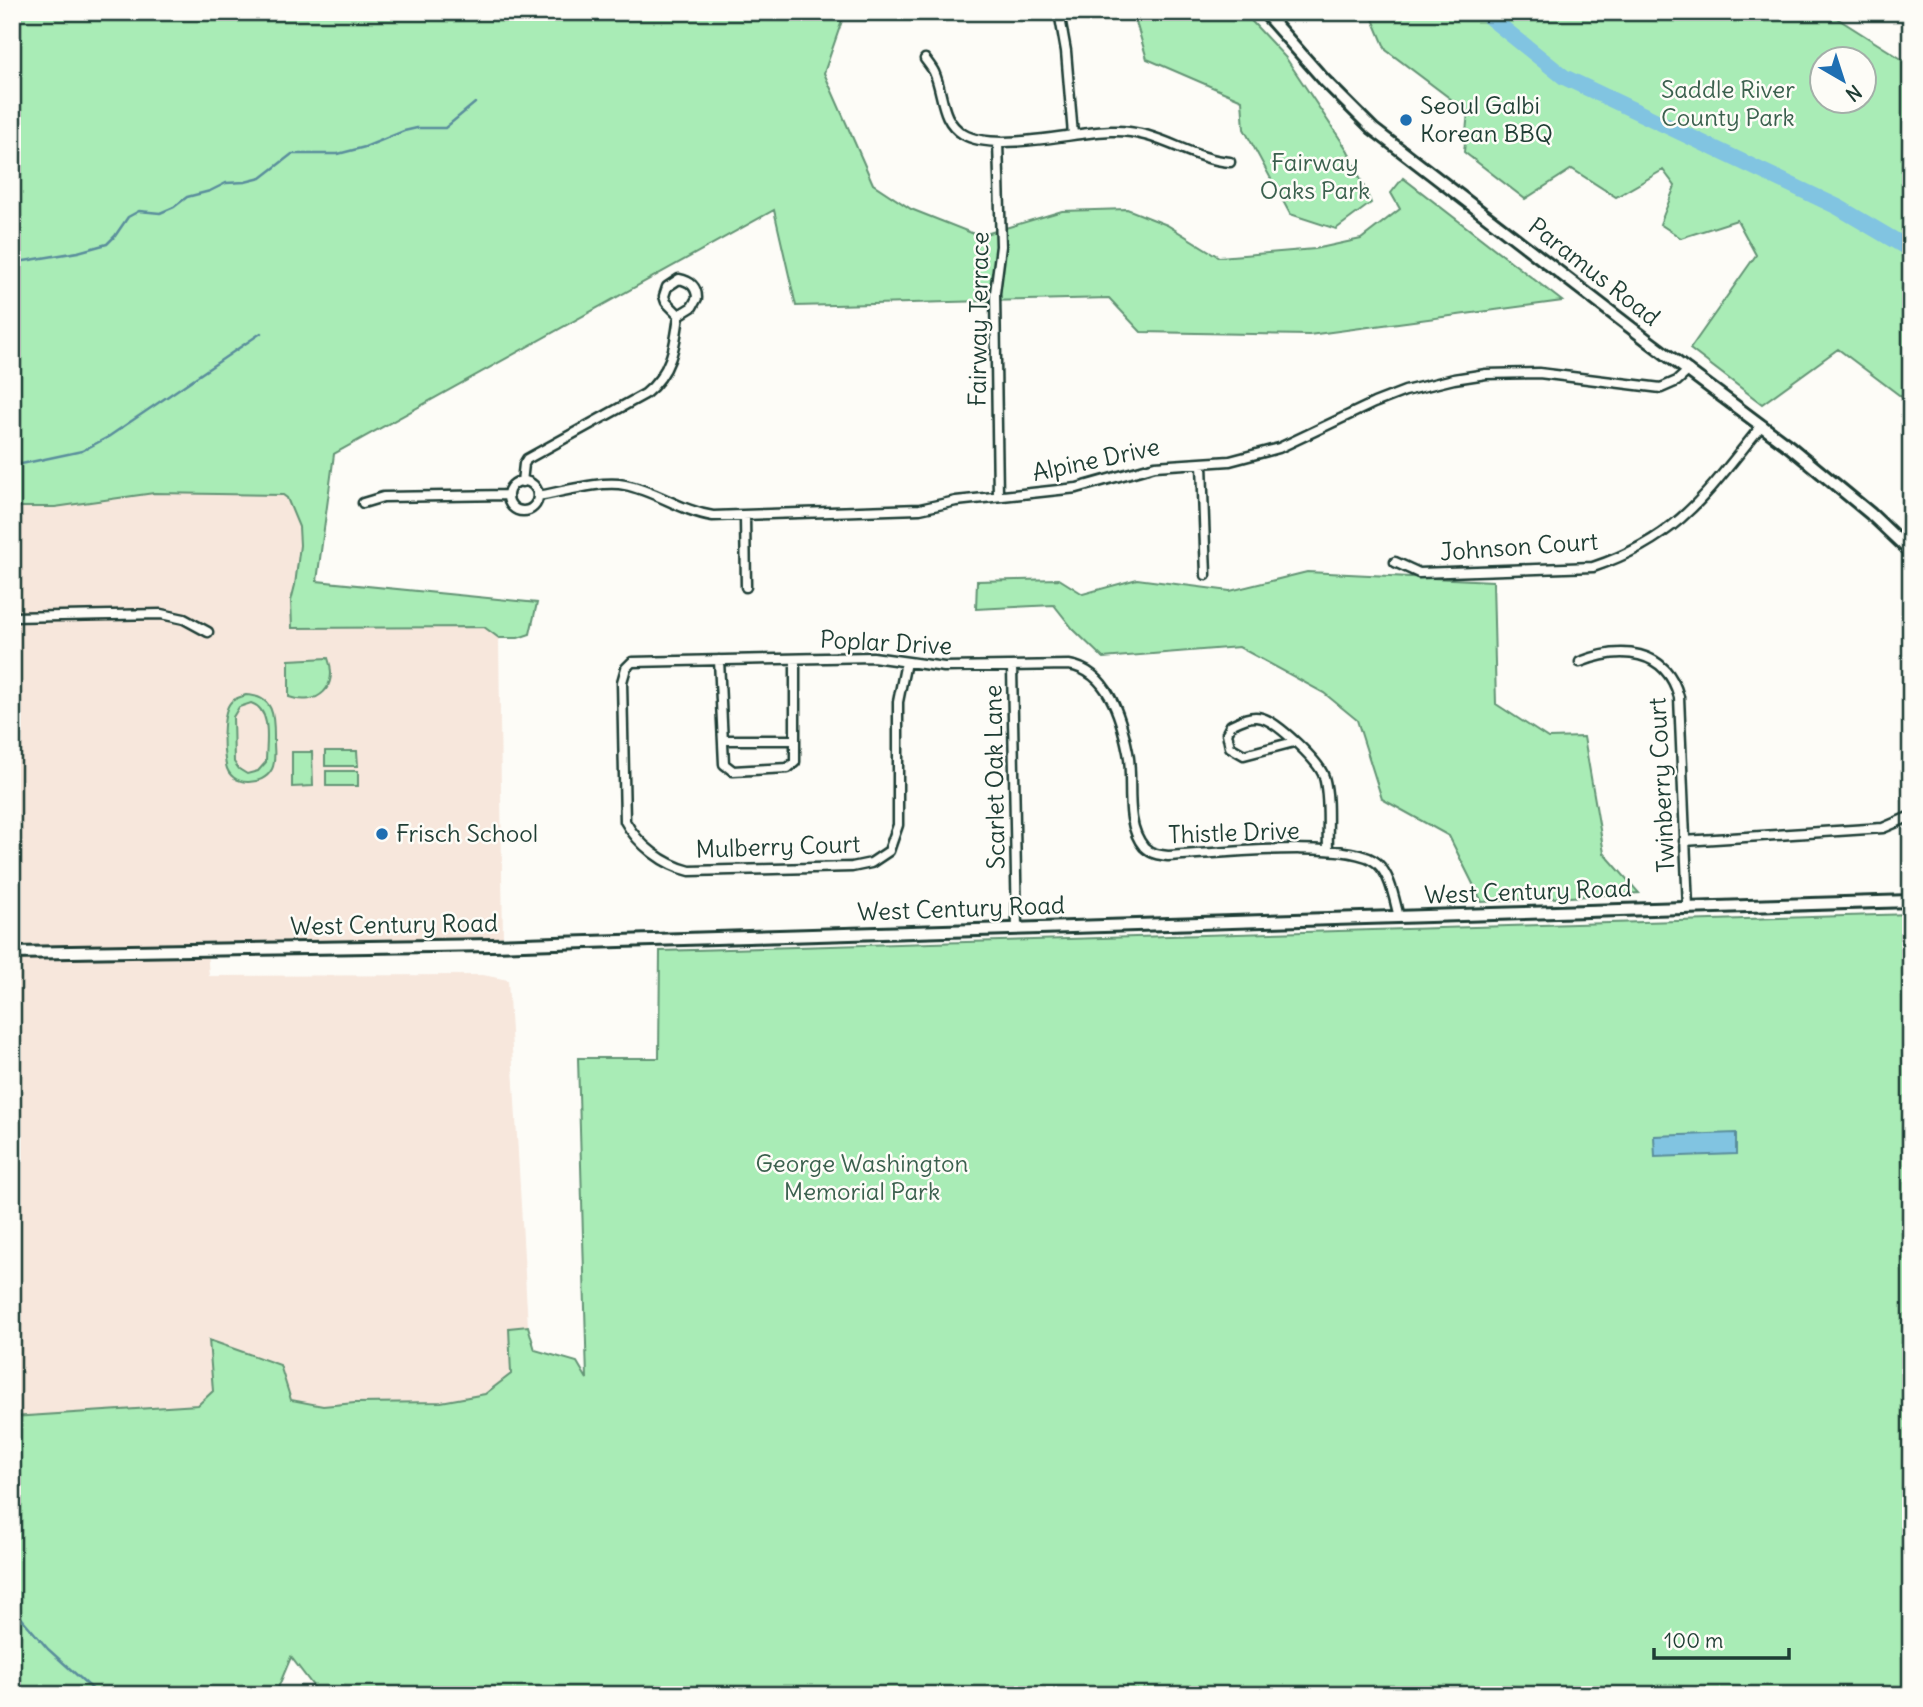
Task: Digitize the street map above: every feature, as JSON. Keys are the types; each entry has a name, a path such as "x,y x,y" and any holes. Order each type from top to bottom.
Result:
{"main road":[{"name":"Paramus Road","path":"1264,12 1325,81 1373,129 1640,335 1762,425 1871,514 1911,552"},
{"name":"West Century Road","path":"12,953 479,945 1911,901"}],"street":[{"path":"1059,12 1066,51 1073,135"},
{"path":"925,59 934,72 944,110 953,126 970,137 998,142 1112,131 1139,133 1165,140 1213,161 1230,162"},
{"name":"Fairway Terrace","path":"998,142 1002,246 995,293 998,496"},
{"path":"522,482 527,459 655,386 672,360 679,315 692,307 697,298 691,283 679,279 667,287 664,296 666,302 679,315"},
{"name":"Alpine Drive","path":"538,496 623,485 699,514 745,517 920,509 956,501 1077,488 1155,466 1230,461 1279,448 1405,391 1454,379 1486,374 1539,373 1661,388 1677,381 1689,370"},
{"name":"Johnson Court","path":"1395,562 1419,573 1592,566 1618,558 1658,537 1691,510 1762,425"},
{"path":"1202,464 1206,575"},
{"path":"522,482 533,485 538,496 533,507 525,511 512,507 508,495 514,485 522,482"},
{"path":"363,503 383,496 508,495"},
{"path":"745,517 747,587"},
{"path":"12,617 161,614 184,619 208,632"},
{"name":"Twinberry Court","path":"1580,662 1597,655 1635,653 1656,661 1672,677 1679,697 1688,908"},
{"name":"Poplar Drive","path":"623,689 623,674 632,662 873,657 944,667 1082,667 1097,676 1112,698"},
{"path":"719,660 724,764 733,771 788,768 795,762 795,659"},
{"name":"Mulberry Court","path":"623,689 625,821 638,841 671,864 690,871 852,867 880,859 890,851 896,837 898,702 906,662"},
{"name":"Scarlet Oak Lane","path":"1012,667 1017,929"},
{"name":"Thistle Drive","path":"1112,698 1129,752 1132,815 1136,832 1144,847 1154,855 1328,848 1364,855 1379,865 1389,881 1399,917"},
{"path":"1294,742 1244,755 1230,747 1227,733 1231,725 1254,717 1266,719 1294,742 1320,766 1325,779 1328,848"},
{"path":"723,740 795,740"},
{"path":"1684,841 1883,828 1911,816"}],"shaded area":[{"path":"154,493 283,495 287,498 299,527 300,545 291,601 292,628 484,627 499,638 503,944 207,950 209,976 483,975 508,980 528,1326 509,1328 511,1374 485,1394 441,1402 323,1406 291,1400 280,1365 209,1340 213,1391 198,1405 12,1417 12,507 55,507"}],"green space":[{"path":"12,12 845,12 824,73 873,184 911,209 979,236 1062,211 1127,209 1167,225 1219,257 1315,249 1361,239 1400,209 1391,193 1403,178 1562,301 1309,335 1141,332 1109,298 796,306 774,210 334,454 317,581 537,603 530,634 518,638 499,638 484,627 292,628 291,601 300,545 299,527 287,498 283,495 154,493 55,507 12,507"},
{"name":"Fairway Oaks Park","path":"1133,12 1243,12 1286,58 1348,151 1371,203 1336,229 1290,214 1244,129 1242,100 1147,59"},
{"name":"Saddle River County Park","path":"1370,12 1827,12 1911,65 1911,404 1838,349 1762,404 1690,349 1756,255 1737,220 1681,238 1660,224 1675,186 1663,170 1616,197 1572,169 1525,199 1464,152 1468,112 1386,50"},
{"path":"1307,572 1493,581 1496,704 1548,738 1584,737 1604,853 1639,893 1482,902 1449,836 1382,799 1357,720 1324,693 1239,647 1103,658 1073,629 1054,605 976,609 977,581 1059,579 1083,594 1137,579 1230,591"},
{"path":"328,658 331,678 324,692 309,699 289,697 289,660"},
{"path":"246,695 263,700 271,710 274,756 268,775 247,782 240,781 229,772 225,759 224,732 228,707 231,702","holes":["251,703 263,713 267,728 266,762 258,771 247,774 234,762 233,717 239,707"]},
{"path":"325,751 357,751 358,766 325,766"},
{"path":"292,752 312,752 313,786 292,787"},
{"path":"326,771 358,771 358,786 326,786"},
{"name":"George Washington Memorial Park","path":"1911,914 1911,1695 1507,1695 1512,1685 1499,1695 320,1695 291,1657 275,1695 14,1695 12,1692 12,1417 198,1405 213,1391 209,1340 280,1365 291,1400 323,1406 441,1402 485,1394 511,1374 509,1328 528,1326 535,1350 577,1362 587,1379 578,1058 659,1058 660,951"}],"water":[{"path":"1736,1133 1736,1154 1655,1157 1654,1136"}],"waterway":[{"path":"1483,12 1564,77 1838,207 1911,250"},
{"path":"12,263 78,252 107,244 128,217 139,211 160,213 187,197 210,191 226,183 261,178 292,154 338,154 365,147 404,131 445,128 475,103"},
{"path":"12,466 82,451 108,437 261,333"},
{"path":"12,1607 48,1649 99,1695"}],"place":[{"name":"Seoul Galbi Korean BBQ","path":"1406,120"},
{"name":"Frisch School","path":"382,834"}]}
